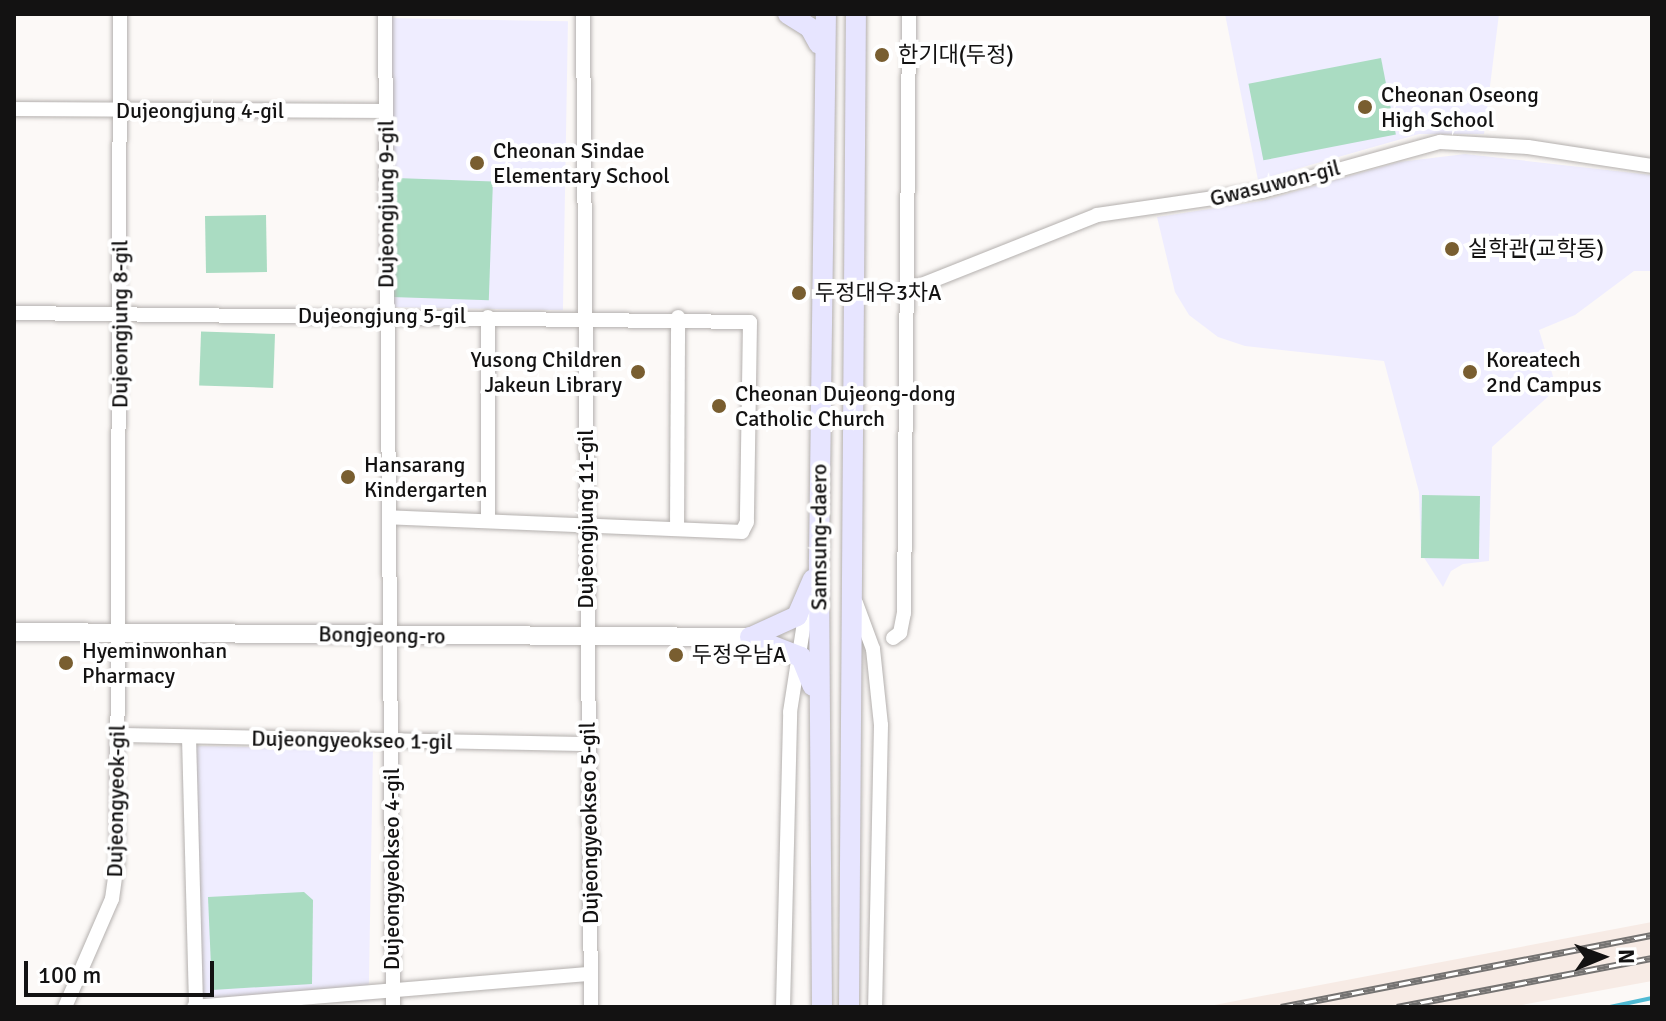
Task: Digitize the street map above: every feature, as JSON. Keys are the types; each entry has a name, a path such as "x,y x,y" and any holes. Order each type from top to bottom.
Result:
{"main road":[{"path":"788,14 810,28 821,51"},
{"path":"819,14 821,51"},
{"name":"Samsung-daero","path":"822,1007 819,711 821,51 826,14"},
{"name":"Samsung-daero","path":"849,1007 859,14"},
{"path":"750,637 781,626 808,600 819,560"},
{"path":"750,637 777,643 801,657 819,711"}],"street":[{"name":"Dujeongjung 8-gil","path":"119,633 120,14"},
{"name":"Dujeongjung 9-gil","path":"385,14 390,634"},
{"name":"Dujeongjung 11-gil","path":"583,14 587,640"},
{"path":"893,638 900,633 904,613 909,14"},
{"name":"Dujeongjung 4-gil","path":"14,109 385,111"},
{"name":"Gwasuwon-gil","path":"909,290 1097,215 1262,191 1440,142 1528,147 1652,166"},
{"name":"Dujeongjung 5-gil","path":"14,313 585,319 678,317 750,322 747,522 742,532 677,529"},
{"path":"488,317 488,521"},
{"path":"389,517 677,529 678,317"},
{"path":"852,588 873,649 881,725 875,1007"},
{"path":"783,1007 790,712 808,600"},
{"name":"Bongjeong-ro","path":"14,632 390,634 587,640 750,637"},
{"name":"Dujeongyeok-gil","path":"65,1007 112,899 119,633"},
{"name":"Dujeongyeokseo 4-gil","path":"390,634 393,1007"},
{"name":"Dujeongyeokseo 5-gil","path":"587,640 591,1007"},
{"name":"Dujeongyeokseo 1-gil","path":"117,735 588,744"},
{"path":"189,737 195,1007 590,974"}],"shaded area":[{"name":"Cheonan Oseong High School","path":"1225,14 1499,14 1484,134 1419,134 1258,180"},
{"name":"Cheonan Sindae Elementary School","path":"386,18 568,21 563,310 381,307"},
{"name":"Koreatech 2nd Campus","path":"1465,154 1652,175 1652,271 1634,271 1575,315 1539,330 1555,383 1552,393 1492,447 1489,561 1463,564 1451,571 1443,587 1421,553 1419,492 1384,361 1245,346 1218,337 1189,315 1175,292 1157,217 1261,201 1399,162"},
{"path":"196,746 373,749 369,1001 192,998"},
{"path":"1652,922 1652,981 1511,1007 1204,1007"}],"green space":[{"path":"1381,58 1396,135 1263,160 1248,84"},
{"path":"396,178 493,181 489,300 392,297"},
{"path":"266,215 267,272 206,273 205,216"},
{"path":"201,331 275,334 273,388 199,385"},
{"path":"1422,495 1480,496 1479,559 1421,558"},
{"path":"304,892 313,900 312,984 212,990 208,897"}],"waterway":[{"path":"1610,1007 1652,998"}],"railway":[{"path":"1281,1007 1652,935"},
{"path":"1397,1007 1652,958"}],"place":[{"name":"한기대(두정)","path":"882,55"},
{"name":"Cheonan Oseong High School","path":"1365,107"},
{"name":"Cheonan Sindae Elementary School","path":"477,163"},
{"name":"실학관(교학동)","path":"1452,249"},
{"name":"두정대우3차A","path":"799,293"},
{"name":"Yusong Children Jakeun Library","path":"638,372"},
{"name":"Koreatech 2nd Campus","path":"1470,372"},
{"name":"Cheonan Dujeong-dong Catholic Church","path":"719,406"},
{"name":"Hansarang Kindergarten","path":"348,477"},
{"name":"두정우남A","path":"676,655"},
{"name":"Hyeminwonhan Pharmacy","path":"66,663"}]}
